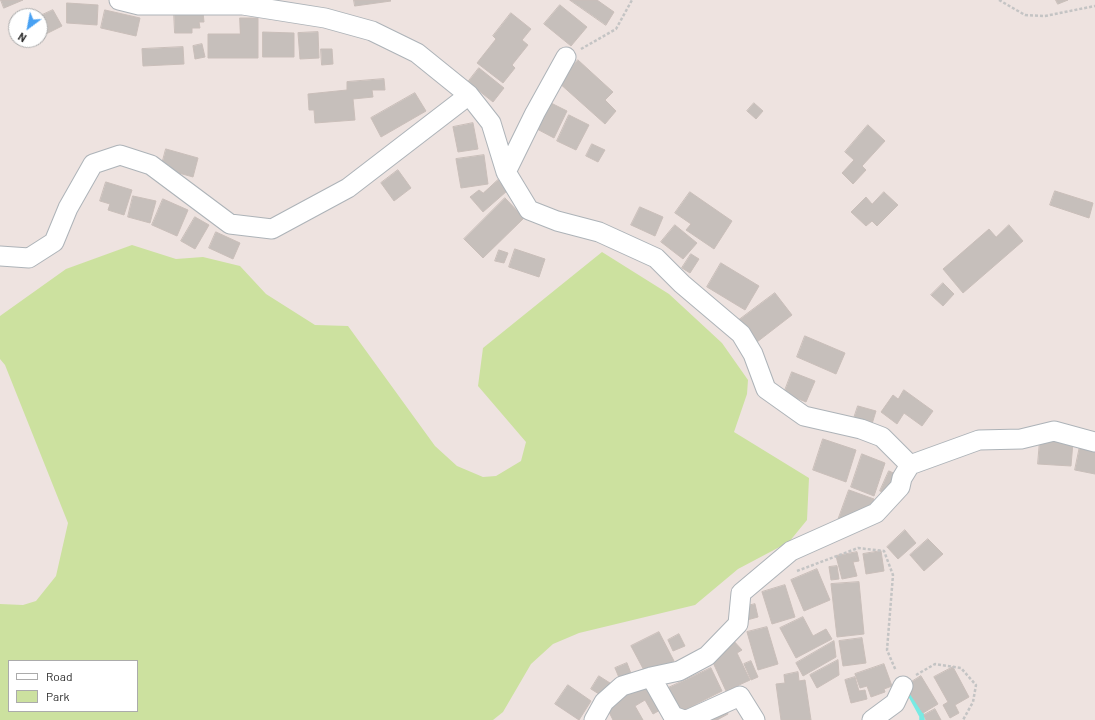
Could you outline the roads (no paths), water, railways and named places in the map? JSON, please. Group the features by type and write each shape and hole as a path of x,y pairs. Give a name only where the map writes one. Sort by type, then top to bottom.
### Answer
{"street":[{"path":"119,0 139,5 242,5 339,22 372,31 417,52 469,95 491,123 506,172 529,210 557,221 599,232 656,258 682,284 741,334 753,354 766,389 804,416 862,429 882,436 910,466"},
{"path":"506,172 535,113 566,57"},
{"path":"0,256 29,258 54,242 68,208 93,164 120,155 151,165 230,224 272,229 348,188 469,95"},
{"path":"594,720 604,702 622,686 651,677 679,671 707,656 738,624 741,593 791,551 876,513 900,487 902,478 910,466 979,440 1021,439 1054,431 1095,442"},
{"path":"651,677 673,716 686,720 740,696 755,720"},
{"path":"872,720 895,703 903,686"}],"waterway":[{"path":"909,692 922,716 922,720"}]}
